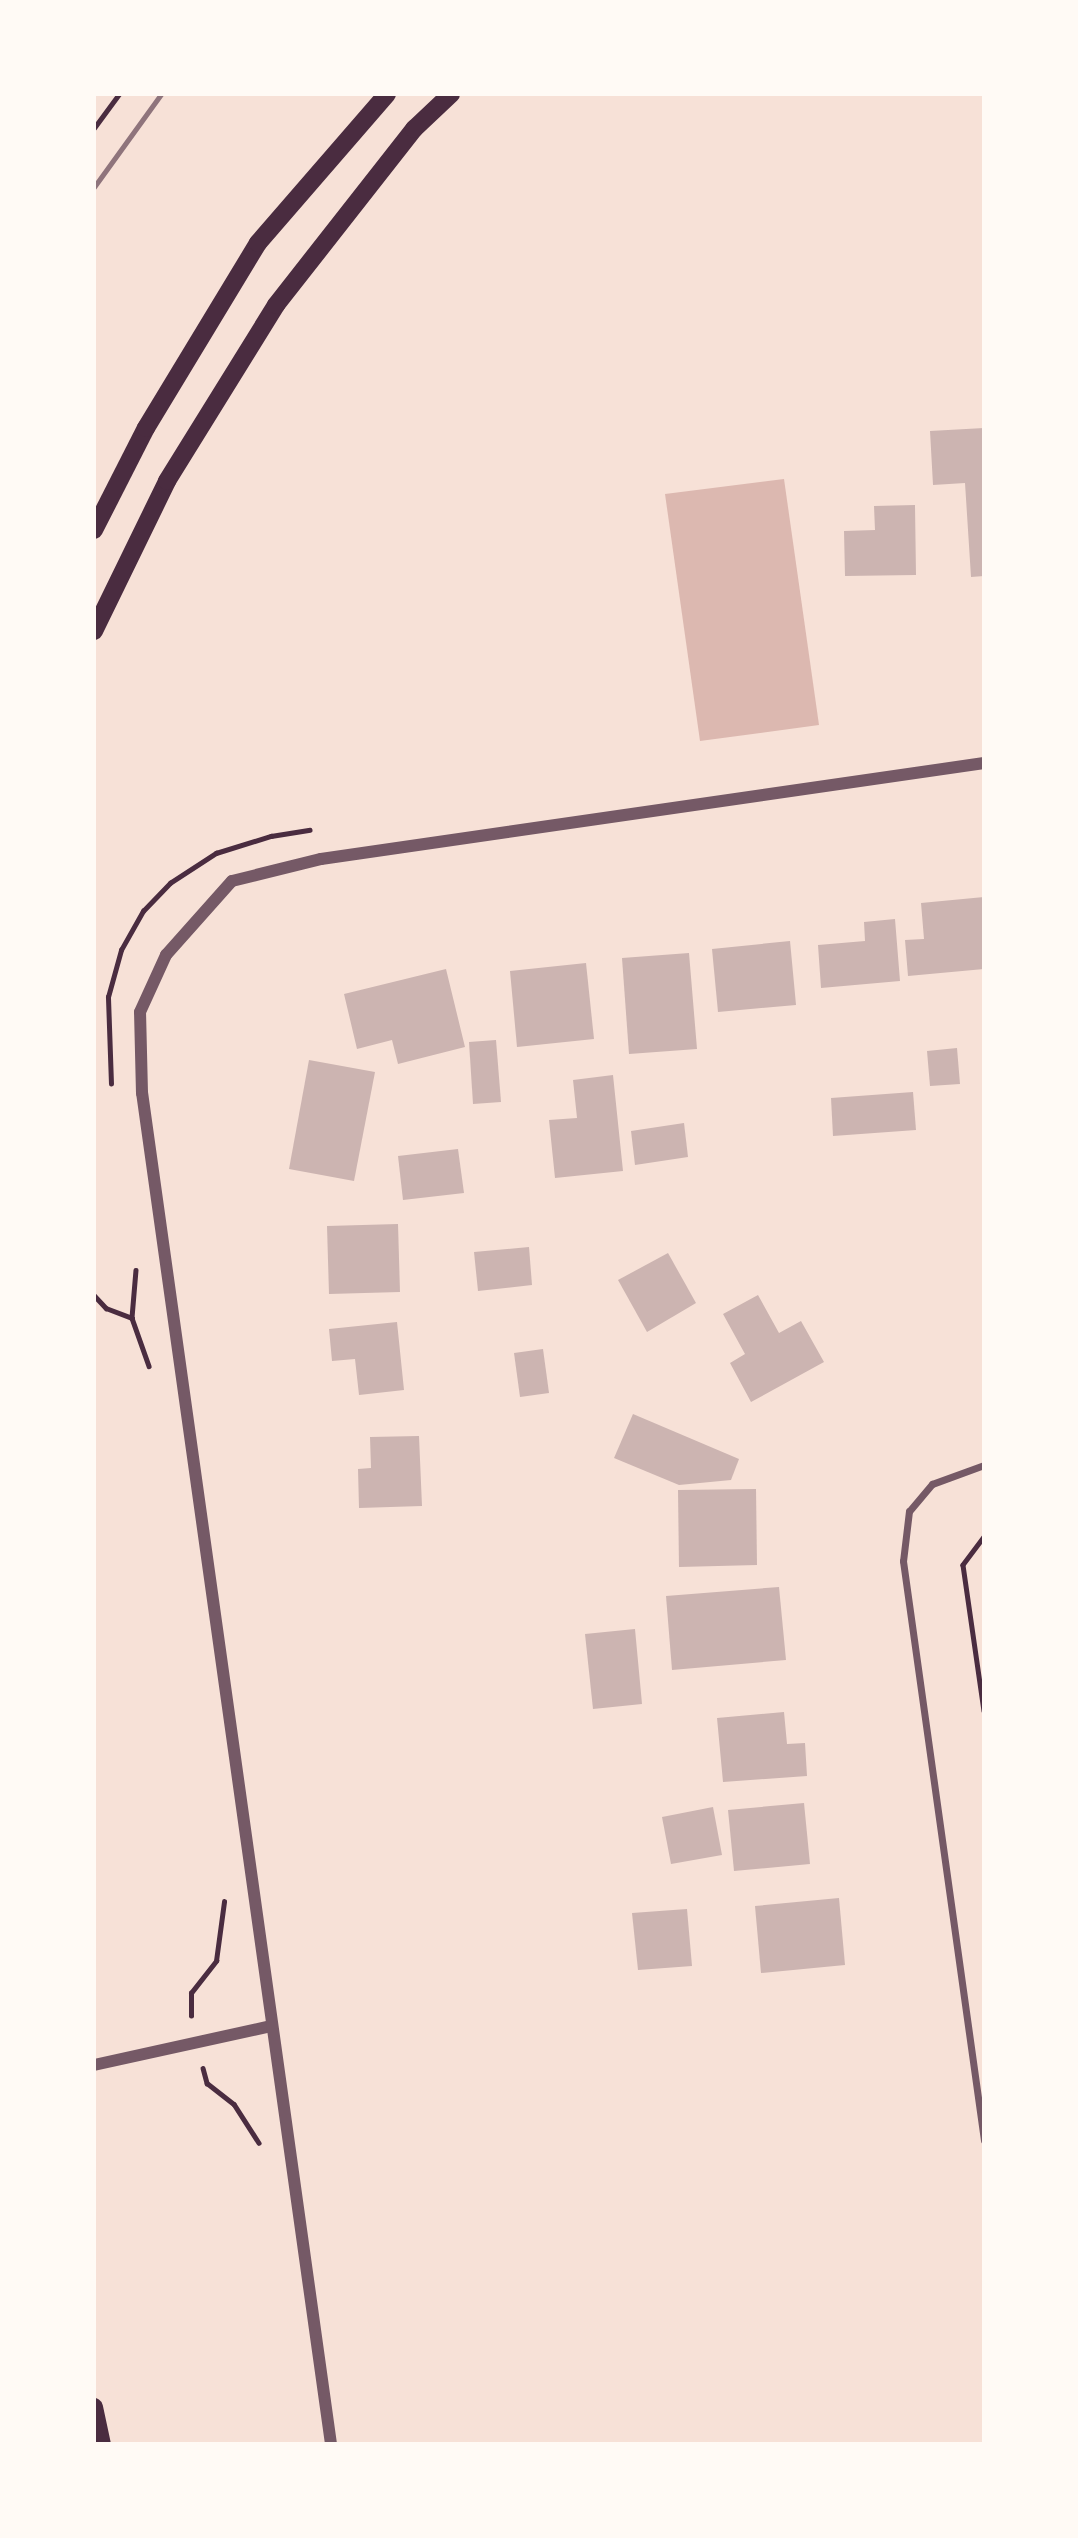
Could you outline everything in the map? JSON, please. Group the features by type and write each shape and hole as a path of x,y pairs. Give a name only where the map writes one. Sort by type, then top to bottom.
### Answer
{"main road":[{"path":"94,530 146,428 258,243 387,94"},
{"path":"94,631 167,481 276,305 414,129 451,94"},
{"path":"94,2407 102,2444"}],"street":[{"path":"331,2444 142,1093 140,1012 166,955 232,881 321,859 984,763"},
{"path":"984,1465 932,1484 909,1511 903,1561 984,2140"},
{"path":"94,2065 272,2025"}],"path":[{"path":"94,128 119,94"},
{"path":"112,1088 106,1049 108,997 121,950 143,911 170,883 216,853 271,836 324,828"},
{"path":"135,1258 132,1318 152,1377"},
{"path":"94,1295 106,1308 132,1318"},
{"path":"984,1537 963,1565 984,1710"},
{"path":"189,2006 191,1993 216,1961 223,1937 224,1896"},
{"path":"207,2083 248,2121 260,2156"}],"shaded area":[{"path":"784,479 819,725 700,741 665,494"}],"building":[{"path":"984,428 984,576 971,577 965,483 933,485 930,431"},
{"path":"915,505 916,575 845,576 844,531 875,530 874,506"},
{"path":"984,897 984,969 908,976 905,940 924,939 921,903"},
{"path":"895,919 900,981 821,988 818,945 865,941 864,922"},
{"path":"790,941 796,1005 718,1012 712,949"},
{"path":"689,953 697,1049 629,1054 622,958"},
{"path":"586,963 594,1039 517,1047 510,971"},
{"path":"446,969 465,1047 398,1064 392,1040 357,1049 344,994"},
{"path":"496,1040 501,1102 473,1104 469,1042"},
{"path":"957,1048 960,1084 930,1086 927,1051"},
{"path":"309,1060 375,1072 354,1181 289,1169"},
{"path":"613,1075 623,1171 555,1178 549,1120 577,1118 573,1080"},
{"path":"913,1092 916,1130 833,1136 831,1098"},
{"path":"684,1123 688,1157 635,1165 631,1131"},
{"path":"458,1149 464,1193 403,1200 398,1156"},
{"path":"398,1224 400,1292 329,1294 327,1226"},
{"path":"529,1247 532,1285 478,1291 474,1252"},
{"path":"668,1253 696,1303 647,1332 618,1280"},
{"path":"758,1295 779,1333 801,1321 824,1362 751,1402 730,1363 745,1354 723,1314"},
{"path":"397,1322 404,1390 359,1395 355,1359 332,1361 329,1329"},
{"path":"543,1349 549,1393 520,1397 514,1353"},
{"path":"633,1414 739,1459 731,1480 679,1485 614,1458"},
{"path":"419,1436 422,1506 359,1508 358,1469 371,1468 370,1437"},
{"path":"756,1489 757,1565 679,1567 678,1490"},
{"path":"779,1587 786,1660 672,1670 666,1596"},
{"path":"635,1629 642,1704 593,1709 585,1634"},
{"path":"784,1712 787,1744 805,1743 807,1776 723,1782 717,1718"},
{"path":"804,1803 810,1864 734,1871 728,1810"},
{"path":"713,1807 722,1855 671,1864 662,1817"},
{"path":"839,1898 845,1965 761,1973 755,1906"},
{"path":"687,1909 692,1966 638,1970 632,1913"}],"railway":[{"path":"94,187 161,94"}]}
